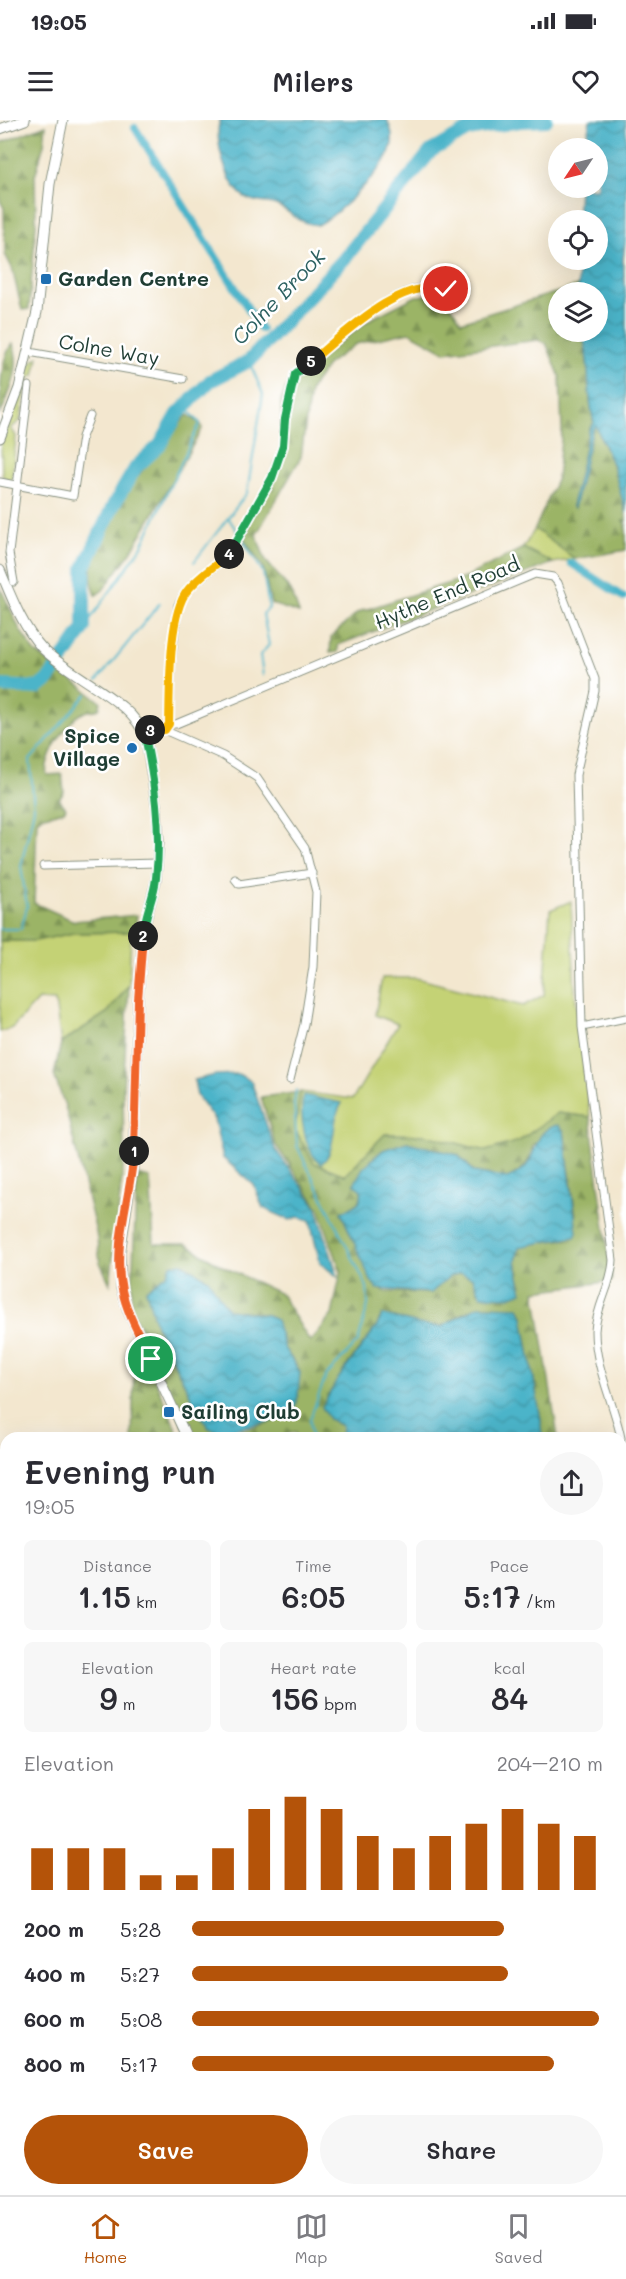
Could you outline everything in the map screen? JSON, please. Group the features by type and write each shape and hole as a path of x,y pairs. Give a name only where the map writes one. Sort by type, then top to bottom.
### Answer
{"main road":[{"path":"0,129 25,120"},
{"path":"0,438 19,388 37,312 50,184 63,120"},
{"path":"0,570 26,626 52,658 129,713 144,731 157,810 157,863 143,932 138,1000 133,1168 120,1253 121,1288 128,1311 184,1432"}],"street":[{"path":"167,727 178,605 187,590 233,550 272,478 283,446 285,419 295,374 386,302 403,293 416,287 434,286 446,289 450,299"},
{"name":"Colne Way","path":"29,352 183,380"},
{"path":"14,582 9,553 29,386"},
{"path":"0,482 73,496 82,437 90,416"},
{"name":"Hythe End Road","path":"167,727 535,574 553,577 565,596 595,679 595,691 576,775 582,1027 613,1260 612,1276 598,1311 595,1331 602,1372 619,1432"},
{"path":"144,731 167,727 223,756 257,778 304,848 316,895 311,991 290,1080"},
{"path":"43,866 157,863"},
{"path":"235,879 239,884 270,880 280,875 312,873"},
{"path":"582,1027 626,1018"}],"green space":[{"path":"46,125 44,144 35,176 36,224 29,309 22,310 12,268 5,254 4,208 0,201 0,143"},
{"path":"444,294 461,322 548,295 548,342 585,342 594,423 589,430 572,506 574,508 592,431 596,426 623,496 626,550 575,559 535,529 557,478 562,430 560,377 546,343 538,340 445,352 409,332 356,344 328,364 310,390 301,457 256,535 266,561 291,591 299,613 271,604 263,567 241,535 268,484 282,445 281,401 288,383 367,321 416,296"},
{"path":"13,344 15,371 11,389 0,415 3,366 5,357"},
{"path":"38,357 34,376 30,376 26,385 20,421 11,428 16,436 12,478 8,481 2,475 1,441 31,362"},
{"path":"188,415 201,424 202,429 131,552 103,590 96,595 91,575 93,554 100,533 140,473"},
{"path":"535,529 575,559 553,563 523,548"},
{"path":"523,548 553,563 338,645 338,652 330,653 331,637 358,612 462,579"},
{"path":"0,587 20,630 35,652 101,702 99,709 85,712 72,722 58,739 49,759 47,775 62,774 64,792 59,799 66,808 64,811 40,817 37,821 34,903 74,921 137,915 135,930 131,932 73,933 35,941 0,941"},
{"path":"571,901 575,993 590,1117 558,1113 519,1141 486,1151 426,1135 385,1134 345,1175 314,1163 295,1129 301,1092 353,1099 398,1024 375,1015 382,978 416,978 523,1006 544,995 550,910","holes":["341,1103 314,1157 302,1118"]},
{"path":"131,932 129,985 108,1012 61,1043 55,1001 38,1000 12,1028 0,1032 0,941 35,941 73,933"},
{"path":"129,985 123,1090 124,1160 110,1284 100,1262 96,1232 65,1106 54,1075 61,1043 108,1012"},
{"path":"301,1092 295,1129 314,1163 345,1175 385,1134 426,1135 486,1151 519,1141 558,1113 590,1117 612,1281 535,1291 557,1432 541,1432 540,1429 541,1420 523,1318 507,1309 484,1306 467,1311 442,1326 424,1325 395,1318 380,1318 377,1326 348,1364 327,1397 329,1419 342,1426 342,1432 233,1432 292,1415 298,1395 299,1369 284,1348 282,1337 268,1315 228,1310 208,1279 184,1263 169,1268 168,1274 146,1290 155,1323 184,1383 210,1426 216,1431 223,1432 186,1432 131,1309 137,1175 150,1178 154,1244 186,1244 222,1266 281,1294 310,1342 332,1315 341,1272 319,1208 275,1144 261,1097","holes":["564,1131 576,1216 567,1239 523,1244 519,1247 516,1261 520,1273 478,1292 473,1278 461,1273 450,1276 431,1293 386,1292 374,1286 341,1213 359,1202 361,1190 354,1184 371,1160 383,1150 407,1142 458,1155 475,1172 507,1178 525,1166 533,1145"]},
{"path":"135,1334 177,1432 132,1432"}],"water":[{"path":"220,120 387,120 392,143 389,152 373,176 349,201 318,225 300,220 276,205 249,199 238,191 223,162 218,138"},
{"path":"590,120 626,120 626,235 623,260 626,301 626,513 613,466 596,426 592,431 574,508 572,506 589,430 594,423 585,342 608,342 608,282 578,282 578,270 608,270 608,210 578,210 578,198 608,198 608,138 587,138"},
{"path":"238,1074 251,1081 275,1149 316,1206 338,1277 320,1263 310,1220 298,1217 290,1220 263,1208 254,1185 223,1158 214,1119 197,1096 194,1080 216,1075"},
{"path":"304,1095 342,1103 336,1118 330,1152 321,1164 311,1151 304,1132 302,1103"},
{"path":"558,1125 564,1131 577,1232 575,1236 519,1247 516,1261 522,1292 510,1297 481,1296 473,1278 461,1273 450,1276 431,1293 377,1289 371,1281 341,1212 361,1199 361,1190 354,1184 363,1168 383,1150 407,1142 458,1155 474,1172 507,1178 525,1167 541,1136 550,1127"},
{"path":"181,1263 208,1279 228,1310 268,1315 276,1320 284,1348 300,1372 294,1411 288,1417 221,1432 209,1428 201,1417 156,1325 146,1290 167,1274 171,1265"},
{"path":"478,1306 519,1307 523,1317 542,1432 342,1432 342,1426 329,1419 322,1407 338,1379 377,1326 382,1315 441,1327"}],"waterway":[{"name":"Colne Brook","path":"0,686 38,688 49,679 84,628 84,568 114,504 136,467 160,445 178,414 210,381 249,361 344,259 431,151 468,130 520,121 546,120"},
{"path":"135,128 261,329"},
{"path":"194,562 247,493 263,394 249,361"},
{"path":"84,628 141,548 200,423 185,407"},
{"path":"229,519 239,534"},
{"path":"242,539 263,572 269,608 263,614 269,645 260,655 263,676"},
{"path":"571,563 623,597"},
{"path":"97,681 160,603"},
{"path":"0,929 21,929 27,907 21,866 34,808 30,760 87,694"},
{"path":"296,1090 294,1103 297,1146 367,1287 368,1305 358,1342 326,1376 310,1419 311,1432"}],"place":[{"name":"Garden Centre","path":"46,279"},
{"name":"Spice Village","path":"132,748"},
{"name":"Sailing Club","path":"169,1412"}],"route":[{"path":"151,1359 128,1311 121,1288 120,1253 133,1168 138,1000 143,932 156,881 159,841 157,810 144,731 158,728 165,730 169,724 171,664 178,605 187,590 233,550 272,478 283,446 285,419 295,374 386,302 416,287 434,286 446,289"}]}
